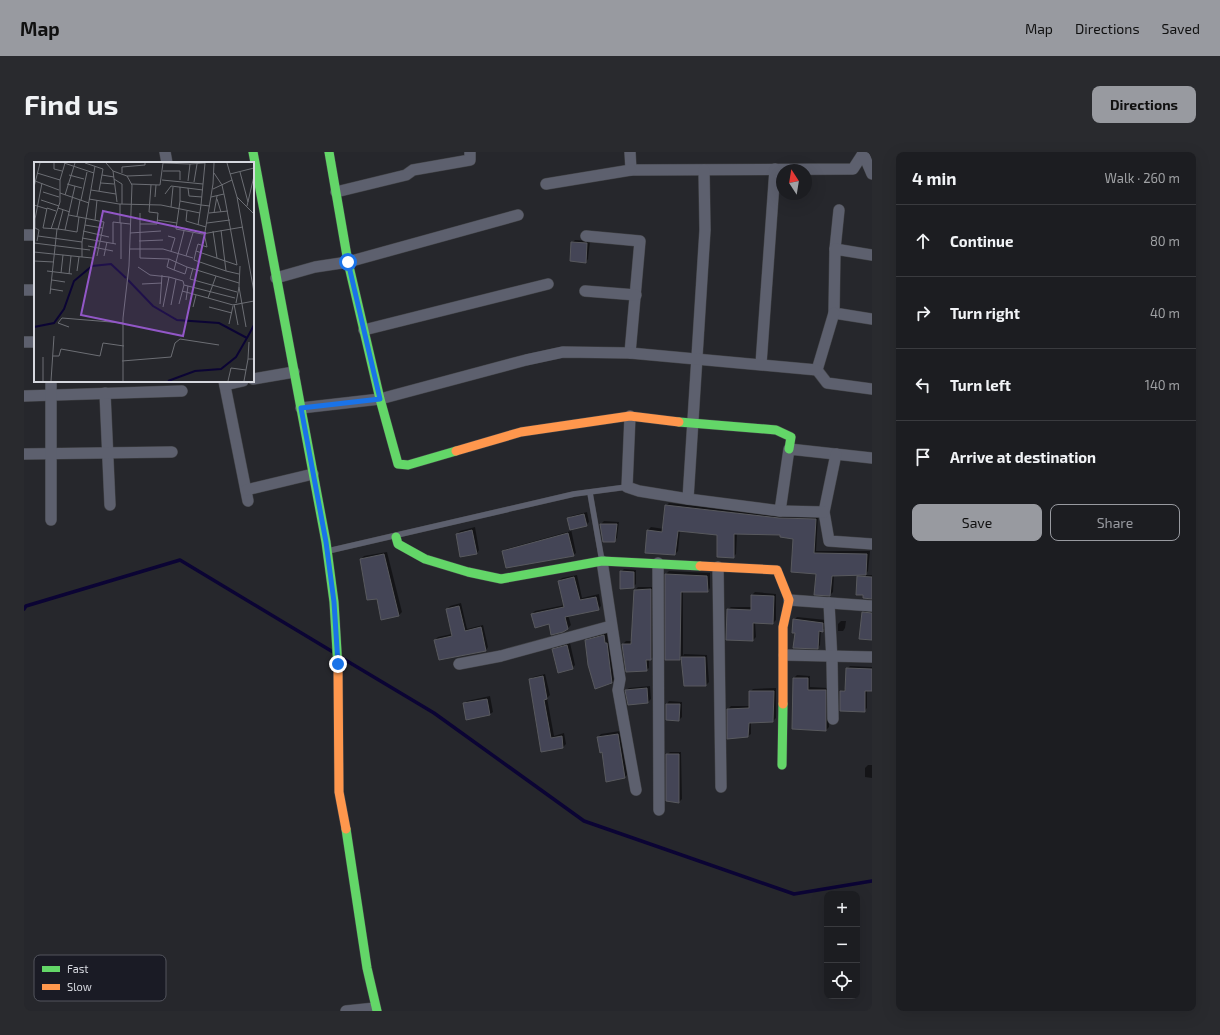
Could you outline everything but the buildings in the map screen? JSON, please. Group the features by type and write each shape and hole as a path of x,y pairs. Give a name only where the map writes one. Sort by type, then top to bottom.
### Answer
{"street":[{"path":"165,152 167,162"},
{"path":"253,152 254,162"},
{"path":"329,152 348,262 380,399 398,464 408,464 521,432 630,416 693,424 776,430 791,437 780,511"},
{"path":"336,192 406,175 413,170 470,160 470,152"},
{"path":"630,152 631,170"},
{"path":"546,184 631,170 853,169 864,152"},
{"path":"864,152 872,174"},
{"path":"254,164 258,211 276,278 327,551 338,664 339,792 354,875 367,968 376,1009 346,1011"},
{"path":"761,364 775,169"},
{"path":"688,499 705,230 704,170"},
{"path":"817,370 834,313 835,249 839,210"},
{"path":"276,278 315,267 348,262 518,215"},
{"path":"586,236 640,241 630,353"},
{"path":"835,249 872,255"},
{"path":"364,330 548,284"},
{"path":"585,291 636,295"},
{"path":"834,313 872,319"},
{"path":"301,408 380,399 526,360 563,352 630,353 817,370 827,383 872,389"},
{"path":"254,379 294,372"},
{"path":"51,382 51,520"},
{"path":"234,382 224,383 247,495 313,474"},
{"path":"24,396 105,393 155,386 182,391"},
{"path":"105,393 110,506"},
{"path":"630,416 627,487 638,491 688,499 780,511 824,512"},
{"path":"789,449 872,458"},
{"path":"24,454 172,452"},
{"path":"836,454 824,512 829,541 872,544"},
{"path":"396,537 398,544 419,556 468,572 501,579 602,561 776,570 789,600 786,608 782,644 784,655 782,765"},
{"path":"602,561 620,680 618,690 636,790"},
{"path":"658,563 659,810"},
{"path":"718,567 721,787"},
{"path":"789,600 872,606"},
{"path":"829,603 832,719"},
{"path":"459,664 501,656 611,626"},
{"path":"784,655 872,657"}],"lane":[{"path":"327,551 396,537 574,494 627,487"},
{"path":"590,493 602,561"}],"waterway":[{"path":"24,609 26,606 180,560 333,652"},
{"path":"342,658 434,713 584,821 794,894 872,881"}],"traffic: fast":[{"path":"253,152 326,542 334,602 338,668"},
{"path":"329,152 348,262 380,399 398,464 408,465 456,451"},
{"path":"679,422 776,430 791,437 789,449"},
{"path":"396,537 398,544 425,559 468,572 501,579 602,561 700,566"},
{"path":"782,765 783,704"},
{"path":"346,829 367,968 377,1011"}],"traffic: slow":[{"path":"456,451 521,432 630,416 679,422"},
{"path":"700,566 777,570 789,600 783,627 783,704"},
{"path":"338,668 339,792 346,829"}],"route":[{"path":"338,664 334,602 326,542 301,408 380,399 348,262"}]}
